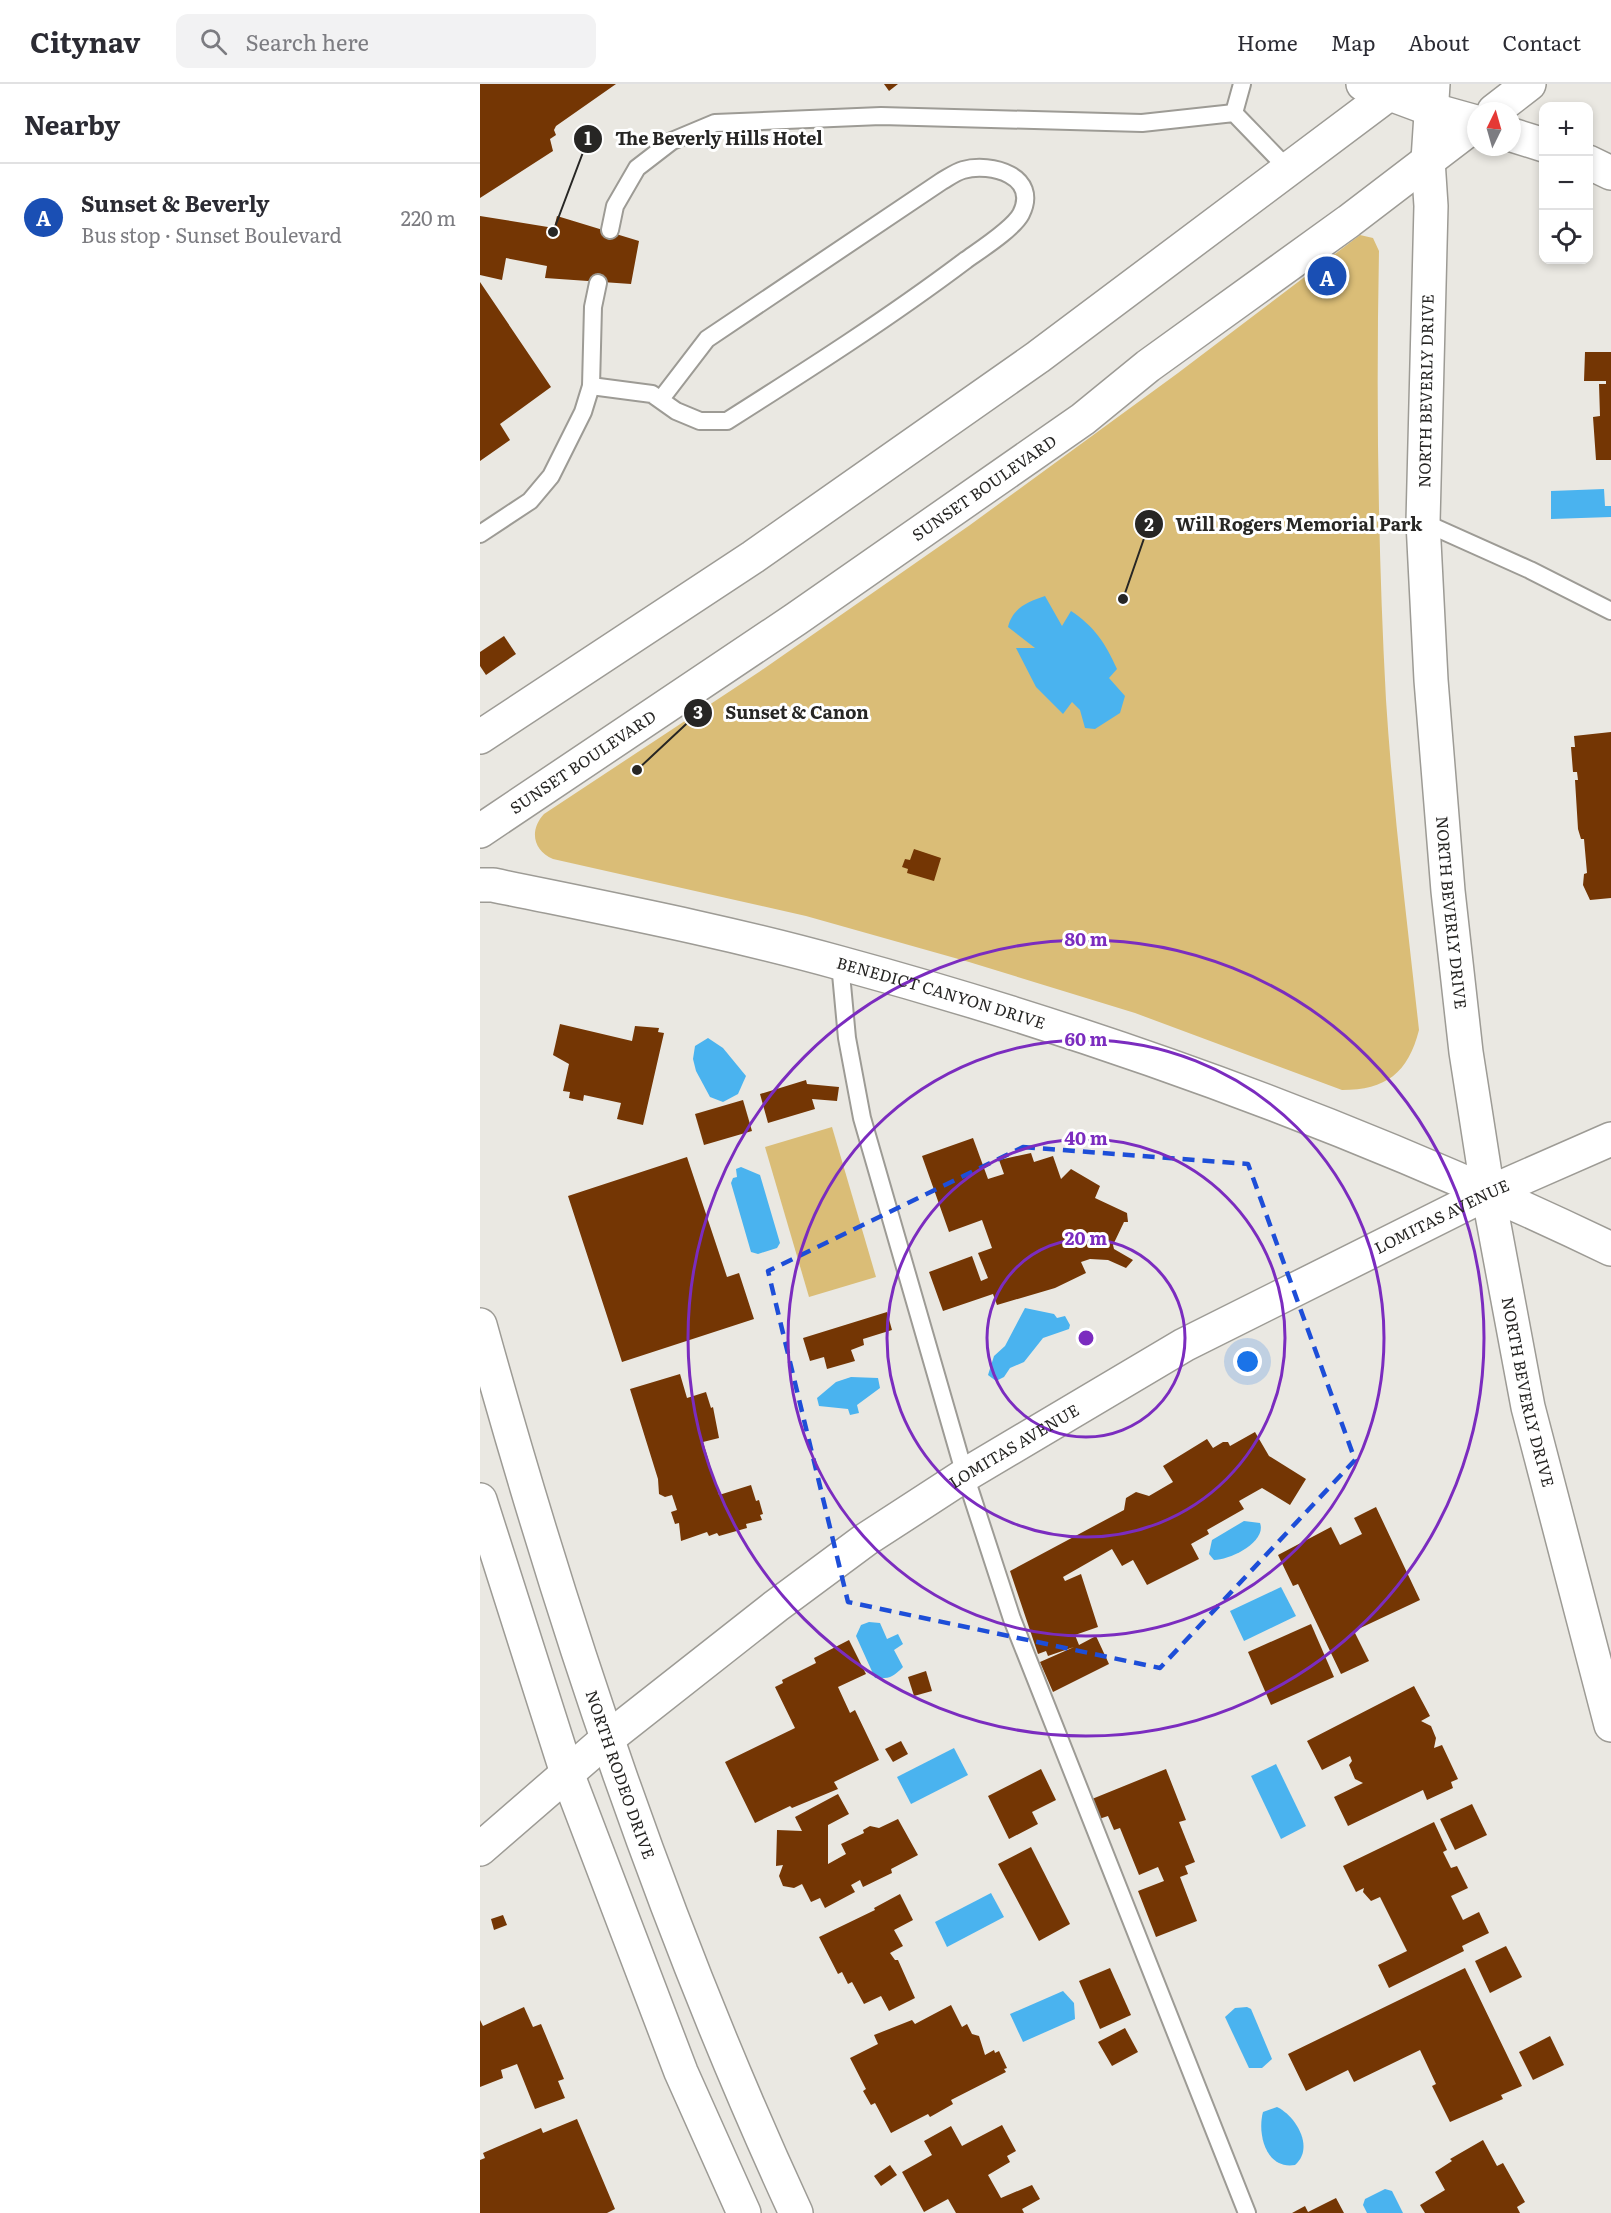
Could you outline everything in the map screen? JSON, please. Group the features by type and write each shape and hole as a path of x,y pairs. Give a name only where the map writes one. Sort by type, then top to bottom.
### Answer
{"street":[{"path":"1506,102 1529,84"},
{"path":"480,737 704,590 1038,357 1290,171 1384,87 1433,97 1467,118"},
{"name":"NORTH BEVERLY DRIVE","path":"1433,97 1428,160 1431,206 1423,522 1431,680 1448,891 1466,1052 1488,1193 1528,1407 1611,1725"},
{"name":"SUNSET BOULEVARD","path":"480,831 796,619 1073,426 1148,366 1467,130"},
{"path":"1521,138 1539,143"},
{"path":"1593,164 1611,173"},
{"name":"BENEDICT CANYON DRIVE","path":"480,885 678,923 840,963 1140,1054 1272,1102 1488,1193 1611,1249"},
{"name":"LOMITAS AVENUE","path":"480,1849 607,1739 776,1605 865,1540 965,1475 1184,1345 1488,1193 1611,1139"},
{"name":"NORTH RODEO DRIVE","path":"480,1325 546,1553 607,1739 666,1903 725,2054 796,2213"},
{"path":"480,1500 567,1773 677,2061 744,2213"}],"lane":[{"path":"1234,113 1242,84"},
{"path":"1234,113 1290,171"},
{"path":"610,230 615,206 637,168 672,141 715,123 881,116 1142,123 1234,113"},
{"path":"591,386 652,394 676,411 700,422 727,420 891,316 996,237 1021,215 1026,194 1025,187 1009,174 984,168 963,170 942,181 707,339 660,399"},
{"path":"480,534 530,501 552,476 583,412 591,386 592,307 598,283"},
{"path":"1423,522 1530,570 1611,611"},
{"path":"840,963 847,1038 862,1119 965,1475 1012,1620 1247,2213"}],"highlighted area":[{"path":"1023,1147 1248,1164 1355,1460 1160,1668 848,1602 768,1271"}],"shaded area":[{"path":"1360,235 1373,238 1379,251 1378,476 1386,700 1396,824 1419,1030 1409,1058 1393,1076 1371,1087 1342,1090 1135,1013 969,962 806,916 553,859 541,851 535,840 535,833 539,820 544,814 759,672 970,525 1178,373"},
{"path":"832,1127 876,1277 809,1297 765,1147"}],"water":[{"path":"1604,489 1605,506 1611,506 1611,517 1551,519 1551,491"},
{"path":"1045,596 1062,626 1071,611 1093,629 1117,669 1109,678 1125,696 1120,713 1095,729 1085,728 1080,710 1072,702 1063,714 1036,687 1016,648 1035,648 1008,627 1017,610"},
{"path":"708,1038 723,1048 746,1076 738,1094 723,1102 710,1097 696,1071 693,1059 695,1046"},
{"path":"741,1167 760,1175 780,1243 777,1248 758,1254 751,1252 731,1183 733,1178 737,1177 736,1169"},
{"path":"1025,1308 1054,1314 1057,1318 1065,1316 1070,1325 1069,1329 1043,1338 1024,1362 1010,1368 1004,1377 996,1381 988,1375 994,1356 1005,1346"},
{"path":"851,1377 878,1378 880,1388 857,1405 859,1413 850,1415 848,1409 819,1406 817,1398 836,1382"},
{"path":"1244,1521 1260,1523 1261,1530 1258,1537 1246,1549 1229,1557 1214,1560 1209,1554 1212,1540"},
{"path":"1281,1587 1296,1616 1244,1641 1230,1611"},
{"path":"869,1622 880,1623 887,1639 898,1634 903,1644 894,1650 903,1667 891,1677 875,1678 856,1636 861,1625"},
{"path":"954,1748 968,1775 911,1804 897,1777"},
{"path":"1276,1764 1306,1826 1281,1839 1251,1776"},
{"path":"991,1893 1004,1917 947,1947 935,1922"},
{"path":"1063,1991 1074,2003 1075,2019 1023,2042 1010,2014"},
{"path":"1235,2008 1251,2009 1272,2059 1262,2068 1249,2068 1225,2017"},
{"path":"1277,2107 1291,2117 1301,2133 1303,2150 1301,2158 1295,2165 1277,2162 1266,2149 1263,2140 1261,2121 1263,2112"},
{"path":"1385,2189 1392,2191 1403,2213 1367,2213 1363,2205 1365,2199"}],"building":[{"path":"480,84 616,84 556,126 554,130 556,135 550,139 553,151 480,198"},
{"path":"884,84 898,84 889,91"},
{"path":"480,216 554,228 557,216 639,241 631,284 545,278 547,266 506,258 502,280 480,275"},
{"path":"480,282 551,387 500,424 510,440 480,461"},
{"path":"1585,352 1611,352 1611,460 1596,460 1593,417 1600,416 1599,384 1606,384 1606,381 1584,381"},
{"path":"504,636 516,654 486,675 480,666 480,652"},
{"path":"1611,732 1611,898 1590,900 1583,885 1584,874 1587,873 1584,839 1581,839 1578,829 1575,780 1578,780 1577,772 1573,772 1571,747 1575,747 1574,736"},
{"path":"914,849 941,858 934,881 907,873 908,869 902,867 905,859 910,860"},
{"path":"560,1024 632,1041 635,1026 659,1028 658,1032 664,1033 643,1125 617,1119 621,1103 584,1095 583,1101 569,1098 570,1092 563,1091 569,1064 553,1055"},
{"path":"806,1080 807,1084 839,1087 837,1101 812,1099 815,1109 768,1123 760,1094"},
{"path":"743,1100 752,1131 704,1145 695,1114"},
{"path":"973,1138 988,1179 1004,1174 999,1160 1031,1153 1034,1162 1053,1156 1061,1179 1071,1169 1100,1186 1095,1198 1127,1213 1128,1222 1124,1222 1113,1245 1114,1249 1133,1260 1126,1268 1108,1260 1090,1259 1081,1262 1086,1273 1055,1288 997,1305 993,1294 943,1311 929,1272 972,1256 981,1281 988,1278 978,1253 992,1248 982,1220 949,1232 922,1156"},
{"path":"687,1157 727,1277 739,1273 754,1319 622,1362 568,1196"},
{"path":"887,1312 892,1330 863,1339 864,1345 851,1350 855,1361 827,1369 824,1357 810,1361 803,1338"},
{"path":"680,1374 687,1398 706,1392 711,1408 713,1407 719,1438 703,1442 719,1495 751,1485 756,1501 759,1500 763,1514 760,1515 762,1520 746,1524 747,1528 719,1536 717,1533 709,1536 707,1532 681,1541 679,1523 675,1524 671,1512 677,1510 672,1495 665,1497 659,1494 658,1479 630,1389"},
{"path":"1255,1432 1269,1456 1306,1479 1290,1505 1262,1488 1239,1501 1244,1509 1207,1530 1209,1534 1191,1544 1199,1559 1147,1585 1133,1560 1122,1566 1112,1549 1063,1577 1065,1581 1081,1574 1098,1627 1075,1635 1079,1645 1096,1636 1109,1664 1053,1692 1040,1662 1074,1647 1048,1656 1046,1651 1038,1654 1010,1571 1124,1510 1126,1498 1136,1492 1149,1496 1173,1482 1163,1466 1207,1439 1213,1448 1223,1442 1228,1442 1230,1446"},
{"path":"1376,1507 1420,1600 1354,1631 1369,1661 1341,1674 1298,1584 1293,1586 1278,1555 1331,1527 1340,1545 1362,1534 1354,1518"},
{"path":"1311,1624 1334,1677 1271,1705 1248,1652"},
{"path":"849,1640 866,1674 838,1687 850,1713 855,1710 879,1760 834,1782 838,1789 792,1808 790,1806 755,1823 725,1762 795,1728 775,1687 783,1683 782,1680 816,1663 814,1658"},
{"path":"926,1671 932,1691 914,1696 908,1677"},
{"path":"1414,1686 1430,1716 1421,1721 1431,1726 1436,1738 1434,1748 1442,1745 1458,1779 1451,1782 1453,1788 1427,1800 1423,1790 1348,1826 1334,1797 1363,1783 1355,1779 1349,1765 1352,1761 1350,1756 1322,1770 1307,1741"},
{"path":"901,1741 908,1754 893,1762 885,1749"},
{"path":"1041,1769 1056,1800 1032,1812 1038,1824 1009,1839 988,1796"},
{"path":"1166,1769 1186,1820 1179,1822 1195,1862 1185,1866 1188,1874 1180,1877 1197,1921 1156,1937 1138,1891 1164,1881 1158,1867 1139,1875 1120,1828 1114,1830 1108,1816 1099,1819 1092,1799"},
{"path":"838,1794 849,1814 828,1825 828,1864 846,1854 841,1844 864,1833 863,1830 870,1826 879,1828 898,1819 918,1855 891,1869 892,1873 863,1887 860,1880 851,1885 855,1892 825,1908 820,1898 811,1902 802,1884 794,1888 783,1886 779,1876 783,1865 776,1866 777,1830 802,1831 795,1817"},
{"path":"1472,1804 1487,1835 1455,1850 1440,1819"},
{"path":"1434,1822 1447,1850 1443,1852 1451,1868 1457,1866 1468,1888 1451,1896 1463,1920 1479,1912 1489,1933 1462,1946 1464,1951 1389,1988 1378,1965 1407,1951 1380,1897 1371,1901 1363,1892 1364,1888 1356,1892 1343,1866"},
{"path":"1031,1847 1070,1924 1039,1941 998,1864"},
{"path":"900,1894 913,1920 894,1930 903,1946 890,1953 895,1960 898,1960 915,1998 889,2011 881,1996 864,2004 852,1982 848,1984 842,1972 838,1974 819,1937 875,1910 874,1908"},
{"path":"503,1915 507,1925 494,1930 491,1919"},
{"path":"1506,1946 1522,1977 1490,1993 1475,1961"},
{"path":"1110,1968 1131,2015 1100,2029 1079,1981"},
{"path":"1465,1968 1522,2086 1501,2095 1503,2099 1450,2122 1432,2086 1436,2084 1420,2050 1354,2082 1348,2070 1306,2091 1288,2054"},
{"path":"951,2005 962,2027 967,2024 972,2034 979,2036 985,2055 994,2050 995,2053 999,2051 1007,2068 1004,2069 1006,2072 951,2100 953,2104 930,2117 928,2114 891,2133 875,2103 871,2105 863,2091 866,2089 850,2058 878,2044 874,2035 912,2020 915,2024"},
{"path":"524,2007 533,2027 541,2024 564,2079 558,2081 565,2098 535,2109 517,2064 501,2070 503,2078 480,2087 480,2020 483,2026"},
{"path":"1125,2028 1138,2052 1112,2066 1098,2042"},
{"path":"1550,2036 1564,2065 1533,2080 1519,2052"},
{"path":"577,2119 615,2209 607,2213 480,2213 480,2160 485,2158 483,2153 541,2128 543,2133"},
{"path":"1002,2125 1016,2151 1007,2156 1010,2162 988,2175 1001,2198 1032,2185 1040,2199 1022,2209 1024,2213 956,2213 948,2199 924,2212 902,2172 932,2155 924,2141 951,2126 962,2146"},
{"path":"1483,2140 1497,2166 1503,2163 1525,2202 1517,2207 1520,2213 1425,2213 1420,2205 1445,2190 1435,2172 1452,2161 1450,2159"},
{"path":"890,2165 897,2175 881,2186 874,2176"},
{"path":"1336,2198 1344,2213 1292,2213 1305,2206 1308,2212"}],"place":[{"name":"The Beverly Hills Hotel","path":"553,232"},
{"name":"Sunset & Beverly","path":"1327,276"},
{"name":"Will Rogers Memorial Park","path":"1123,599"},
{"name":"Sunset & Canon","path":"637,770"}]}
